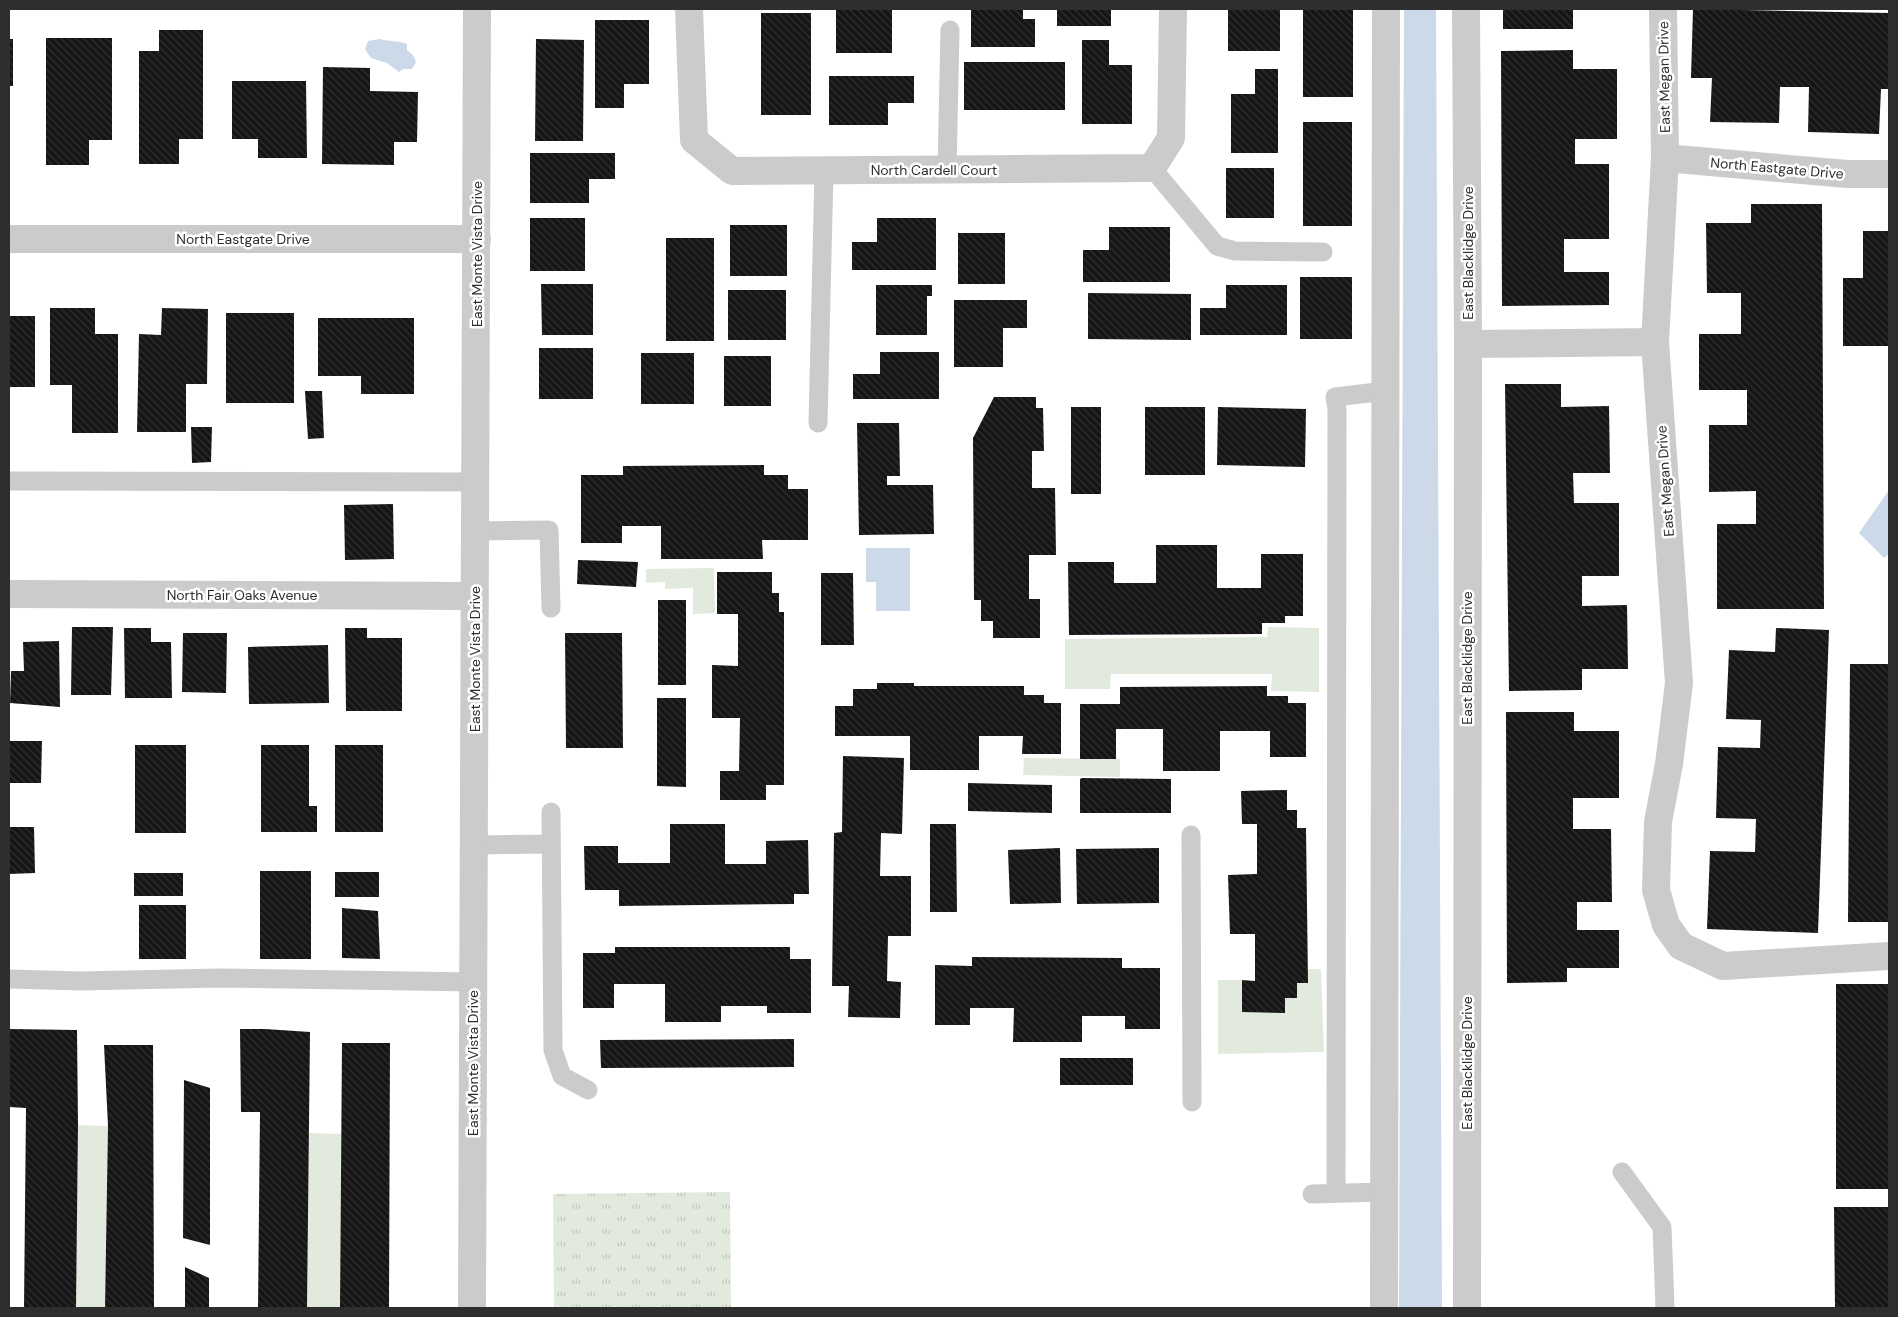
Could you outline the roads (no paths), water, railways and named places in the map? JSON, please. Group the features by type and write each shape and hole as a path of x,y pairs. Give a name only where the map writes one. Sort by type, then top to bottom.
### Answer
{"street":[{"name":"East Monte Vista Drive","path":"472,1308 477,9"},
{"name":"North Cardell Court","path":"689,9 694,140 732,171 1152,168"},
{"path":"1152,168 1171,138 1173,9"},
{"path":"1384,1308 1386,9"},
{"name":"East Blacklidge Drive","path":"1466,9 1468,344 1467,1308"},
{"name":"East Megan Drive","path":"1662,9 1665,158 1655,342 1679,683 1658,822 1656,890 1666,925 1681,946 1723,966 1889,956"},
{"name":"North Eastgate Drive","path":"1665,158 1846,174 1889,174"},
{"name":"North Eastgate Drive","path":"9,239 477,239"},
{"path":"1468,344 1655,342"},
{"name":"North Fair Oaks Avenue","path":"9,594 476,596"}],"lane":[{"path":"947,170 950,30"},
{"path":"1152,168 1217,246 1235,250 1323,252"},
{"path":"818,423 824,171"},
{"path":"1336,1193 1337,410 1335,397 1386,391"},
{"path":"9,481 476,482"},
{"path":"476,530 549,530 552,608"},
{"path":"551,812 552,1050 562,1076 588,1090"},
{"path":"1191,835 1192,1102"},
{"path":"474,845 551,844"},
{"path":"9,979 81,981 220,978 473,982"},
{"path":"1622,1172 1662,1227 1665,1308"},
{"path":"1312,1194 1384,1192"}],"water":[{"path":"1404,9 1436,9 1442,1308 1399,1308"},
{"path":"380,39 407,44 407,50 413,55 416,62 412,69 403,69 399,72 387,63 371,58 365,49 368,41"},
{"path":"1889,490 1889,554 1884,558 1859,533"},
{"path":"866,548 910,548 910,611 876,611 876,582 866,582"}]}
